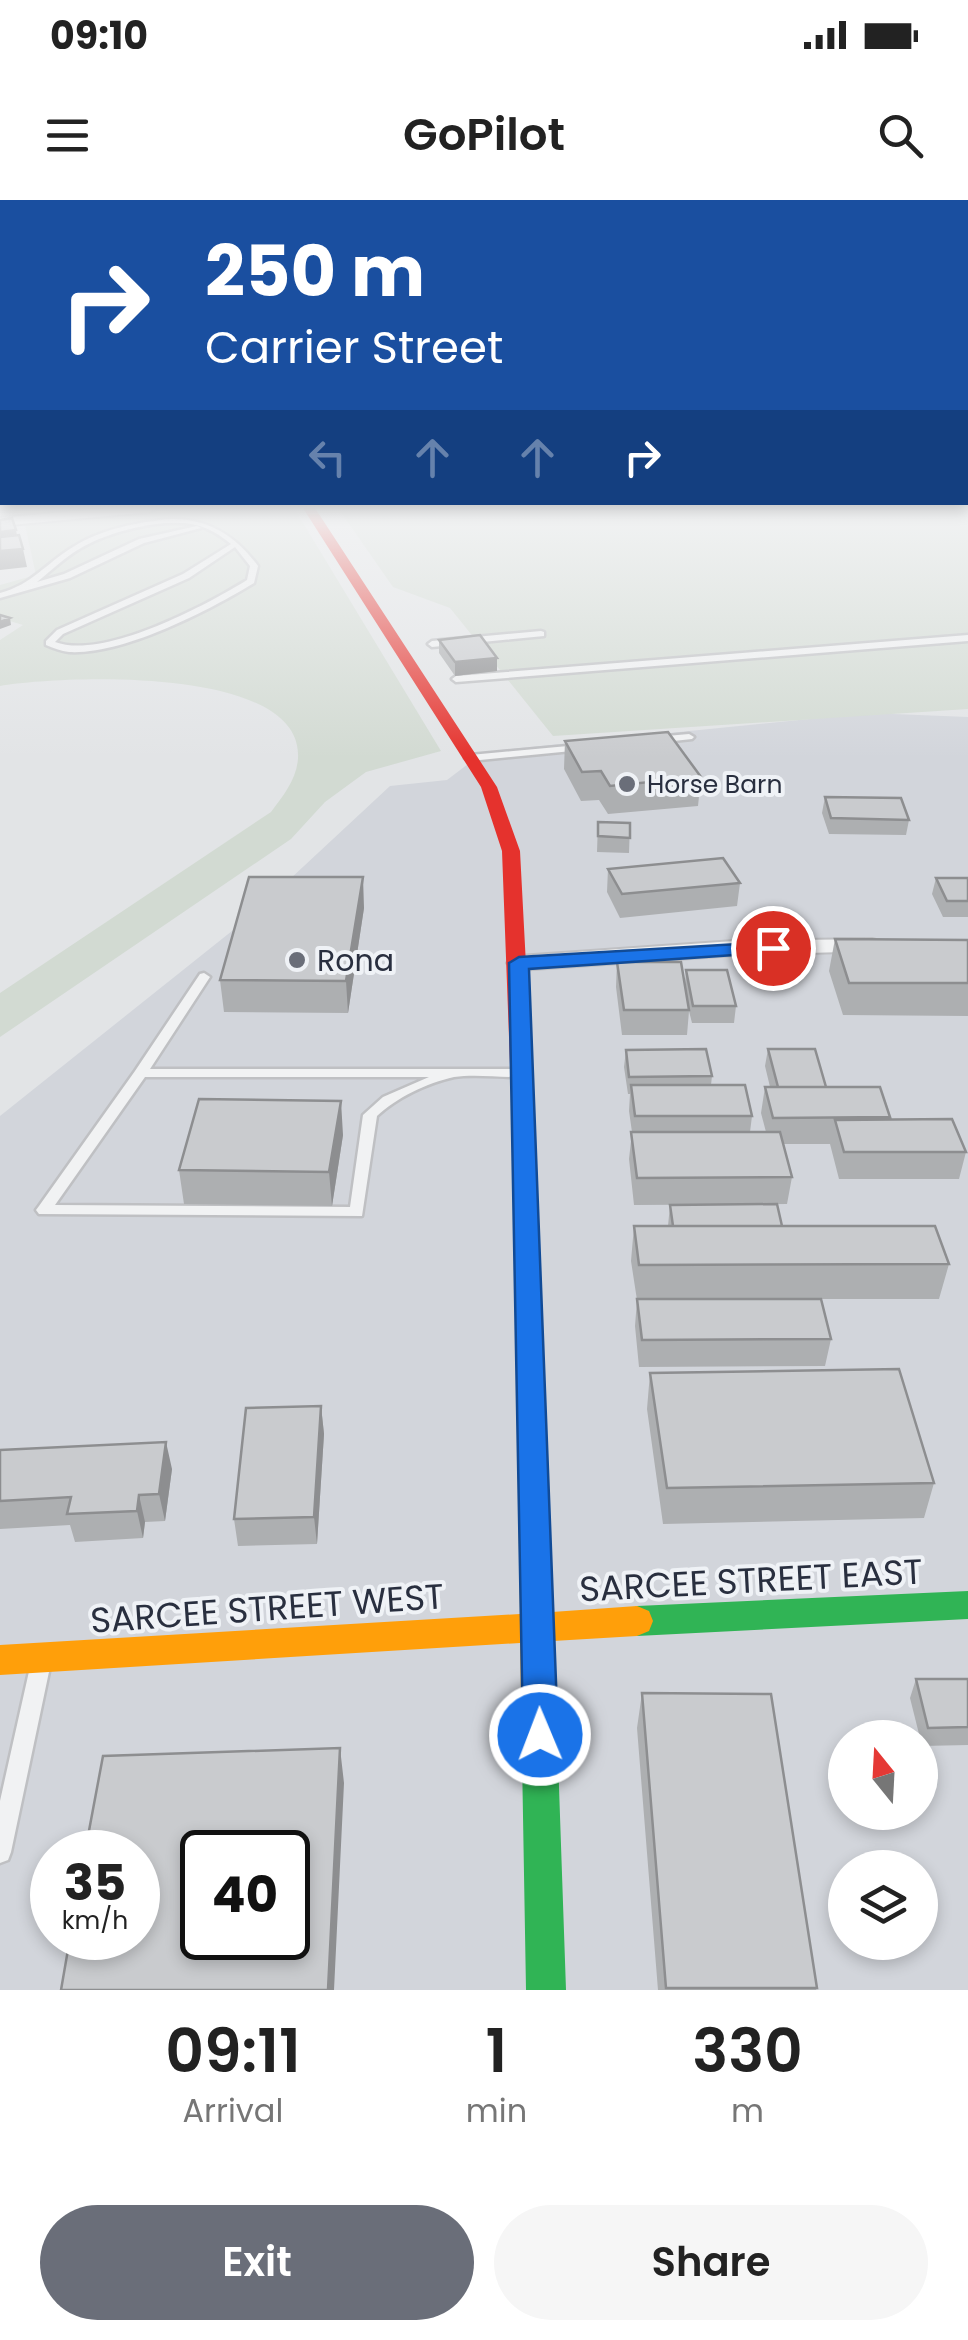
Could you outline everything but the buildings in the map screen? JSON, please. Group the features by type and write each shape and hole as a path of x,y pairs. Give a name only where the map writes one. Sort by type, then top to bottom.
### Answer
{"street":[{"path":"363,592 470,758 500,814 510,850 519,963 546,1990"},
{"path":"519,963 734,948 890,945"},
{"name":"SARCEE STREET EAST","path":"538,1626 968,1605"},
{"name":"SARCEE STREET WEST","path":"0,1660 538,1626"}],"lane":[{"path":"151,592 60,632 49,644 65,650 102,647 233,592"},
{"path":"432,644 541,634"},
{"path":"456,679 968,638"},
{"path":"633,742 689,737"},
{"path":"470,758 596,746"},
{"path":"204,977 44,1210 356,1212 370,1115 380,1104 403,1091 453,1073"},
{"path":"141,1073 522,1074"},
{"path":"0,1852 42,1657"}],"shaded area":[{"path":"0,592 345,592 441,751 366,772 325,802 291,839 0,1037 0,993 271,812 289,787 298,758 289,728 262,706 221,691 121,680 0,686 0,640 23,625 0,618"},
{"path":"405,592 968,592 968,709 553,736 450,608"},
{"path":"869,713 968,717 968,1990 0,1990 0,1116 247,919 390,786 447,780 472,761 501,750"}],"traffic: fast":[{"path":"637,1621 968,1605"},
{"path":"540,1758 546,1990"}],"traffic: slow":[{"path":"523,1117 540,1758"},
{"path":"0,1660 637,1621"}],"traffic: jam":[{"path":"363,592 489,787 511,851 523,1117"}],"place":[{"name":"Horse Barn","path":"627,784"},
{"name":"Rona","path":"297,960"}],"route":[{"path":"540,1735 519,963 773,948"}]}
